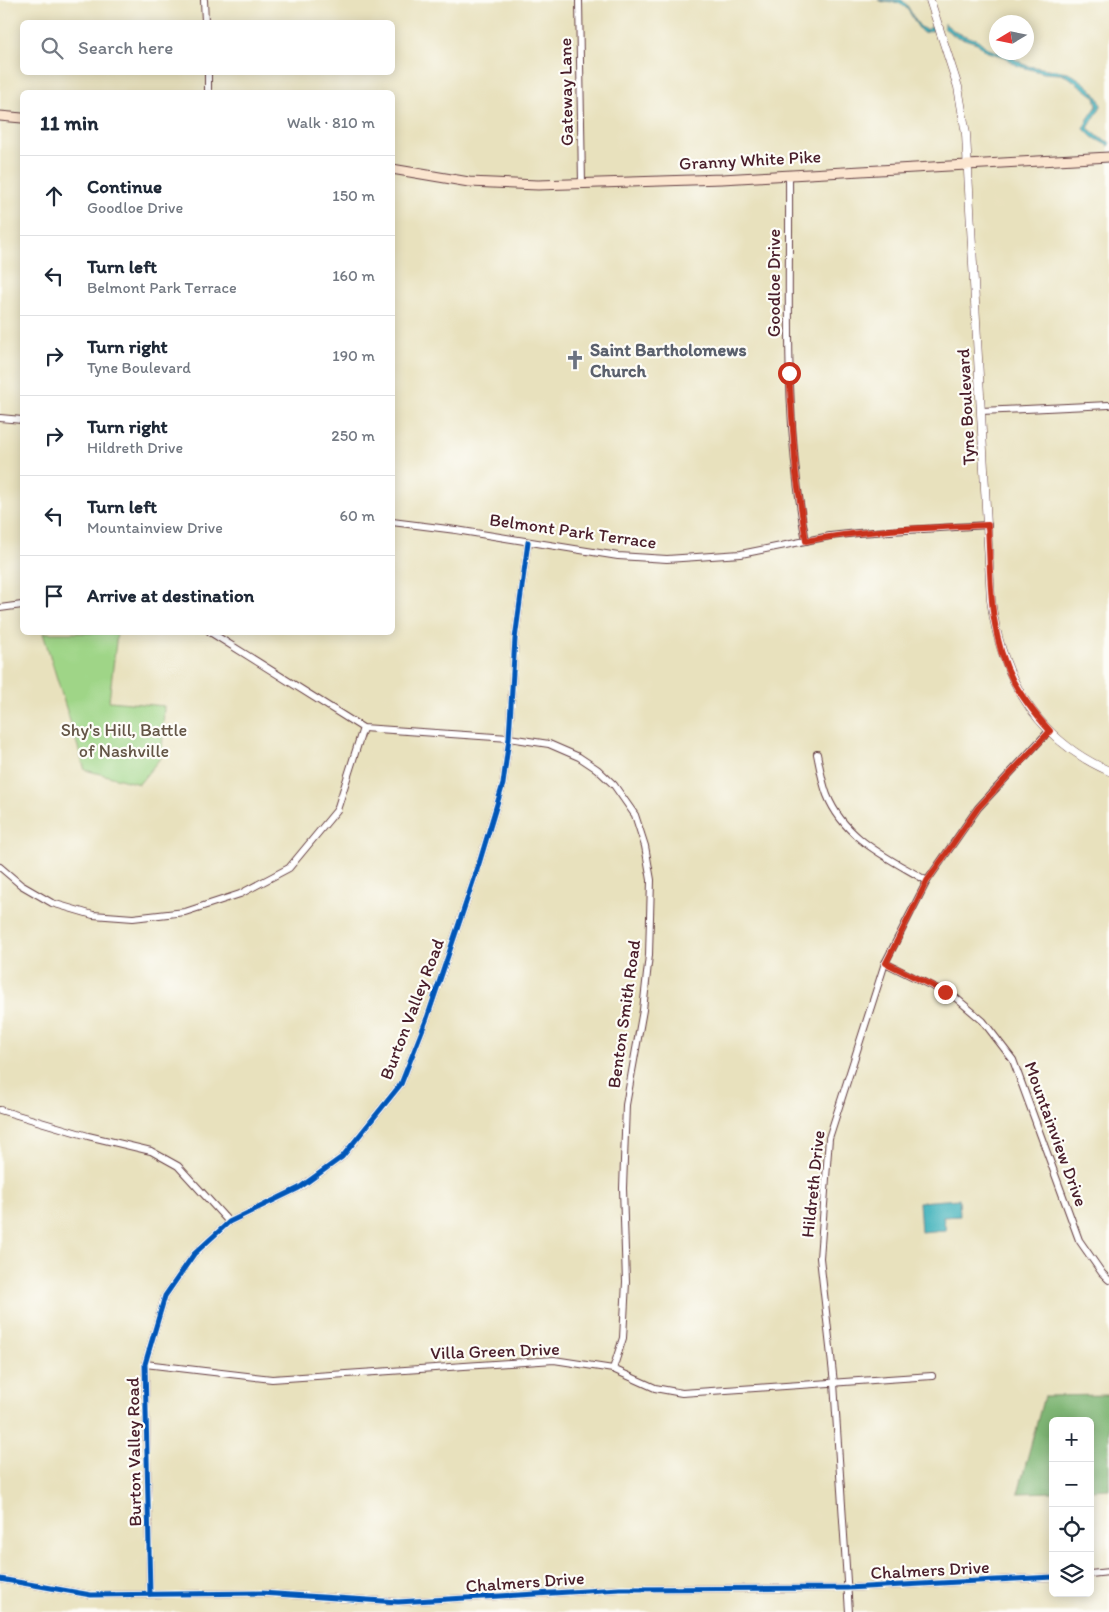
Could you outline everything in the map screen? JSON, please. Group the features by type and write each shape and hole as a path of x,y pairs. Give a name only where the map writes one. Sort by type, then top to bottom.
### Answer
{"main road":[{"path":"0,116 20,118"},
{"name":"Granny White Pike","path":"395,170 433,177 482,183 529,185 969,166 1109,157"}],"street":[{"path":"204,0 205,20"},
{"name":"Gateway Lane","path":"579,0 582,184"},
{"name":"Tyne Boulevard","path":"930,0 960,95 966,134 992,600 1001,651 1008,670 1021,694 1050,731 1077,754 1109,771"},
{"path":"208,75 208,90"},
{"name":"Goodloe Drive","path":"789,174 789,373 796,474 806,541"},
{"path":"981,411 1109,405"},
{"path":"0,418 20,420"},
{"name":"Belmont Park Terrace","path":"395,522 456,530 618,556 667,560 742,554 830,536 988,525"},
{"name":"Burton Valley Road","path":"150,1594 146,1364 165,1296 194,1254 230,1222 298,1188 342,1157 401,1084 427,1018 478,867 503,784 509,738 515,640 528,542"},
{"path":"0,608 20,605"},
{"name":"Benton Smith Road","path":"215,635 363,728 509,738 549,744 579,757 597,769 614,785 635,815 645,846 651,880 649,961 643,1010 626,1105 622,1188 626,1282 623,1338 613,1369"},
{"path":"0,867 21,885 52,903 93,915 133,918 185,912 240,894 289,868 337,810 363,728"},
{"name":"Hildreth Drive","path":"849,1612 834,1383 820,1258 829,1138 886,963 927,881 978,808 1050,731"},
{"path":"817,754 826,794 848,829 868,847 927,881"},
{"name":"Mountainview Drive","path":"886,963 956,998 983,1021 1013,1060 1080,1240 1102,1273 1109,1280"},
{"path":"0,1110 88,1136 151,1151 178,1166 230,1222"},
{"name":"Villa Green Drive","path":"146,1364 272,1379 554,1360 613,1369 655,1388 682,1393 932,1376"},
{"path":"1094,1574 1109,1572"},
{"name":"Chalmers Drive","path":"0,1579 91,1595 262,1593 398,1602 620,1589 847,1588 1049,1576"}],"green space":[{"name":"Shy's Hill, Battle of Nashville","path":"44,635 117,635 109,701 164,706 162,756 139,784 85,770"},
{"path":"1109,1395 1109,1489 1094,1490 1094,1417 1049,1417 1049,1492 1018,1493 1044,1396"}],"water":[{"path":"878,0 902,0 922,28 926,30 933,26 934,30 923,33 905,7 898,3"},
{"path":"944,23 957,33 978,40 989,49 989,52 977,43 955,36 944,28"},
{"path":"1009,60 1017,60 1027,66 1068,72 1093,90 1101,106 1088,128 1100,138 1109,142 1109,146 1092,137 1084,129 1097,106 1095,97 1070,78 1061,74 1044,73 1018,66"},
{"path":"959,1199 960,1216 943,1217 946,1230 921,1232 919,1202"}],"cycle path":[{"path":"150,1594 145,1364 165,1296 194,1254 229,1222 299,1188 342,1157 401,1084 427,1018 478,867 503,784 509,738 515,639 528,542"},
{"path":"0,1579 91,1595 261,1593 398,1602 620,1589 847,1588 1049,1577"}],"place":[{"name":"Saint Bartholomews Church","path":"575,360"}],"route":[{"path":"789,373 796,474 806,541 830,536 881,531 988,525 992,600 996,634 1001,651 1013,681 1035,714 1050,731 978,808 927,881 886,963 945,992"}]}
